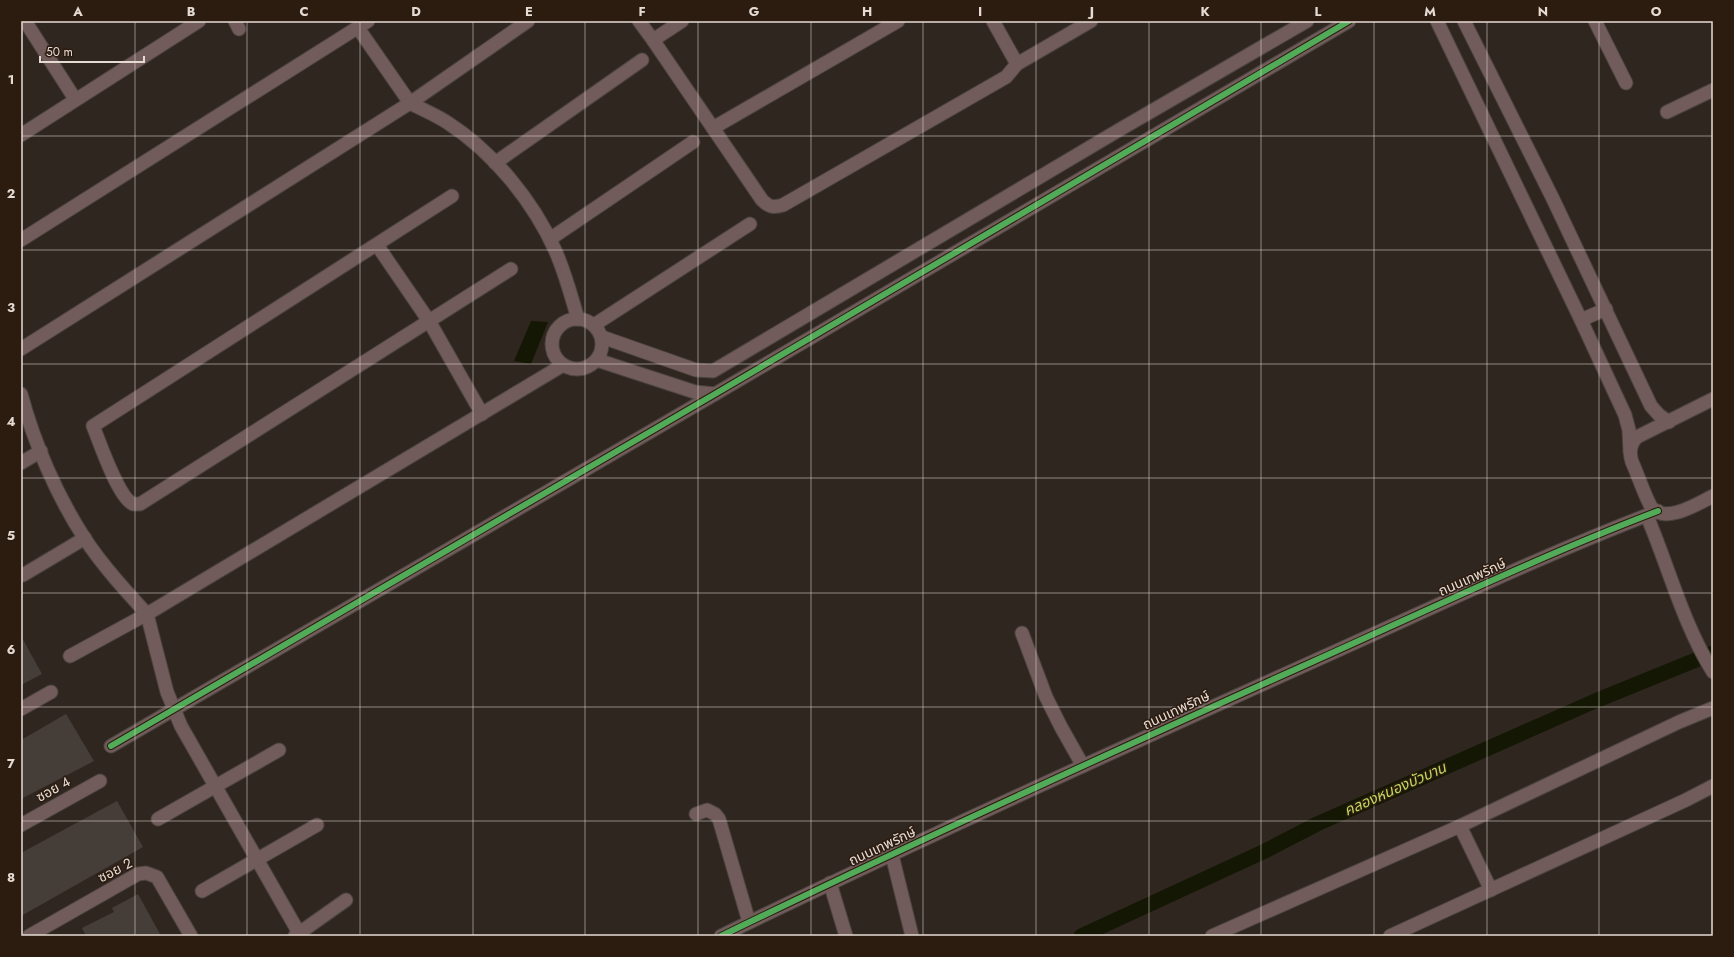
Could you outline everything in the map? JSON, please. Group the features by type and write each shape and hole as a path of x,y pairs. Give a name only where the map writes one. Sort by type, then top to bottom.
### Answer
{"street":[{"path":"21,135 198,21"},
{"path":"21,349 410,103 528,21"},
{"path":"639,21 762,200 768,206 774,208 783,205 1006,77 1017,64 1091,21"},
{"path":"652,40 682,21"},
{"path":"713,128 898,21"},
{"path":"993,21 1017,64"},
{"path":"602,337 696,370 712,371 1119,130 1307,21"},
{"path":"1312,21 1320,37"},
{"path":"111,746 715,394 1349,21"},
{"path":"1437,21 1581,320 1625,415 1629,430 1632,462 1651,506 1652,514 1678,599 1705,660 1713,672"},
{"path":"1464,21 1606,309 1652,406 1658,415 1669,422"},
{"path":"1596,21 1626,83"},
{"path":"26,24 75,100"},
{"path":"21,240 363,24 410,103 448,123 467,137 495,163 524,198 550,239 564,273 578,319"},
{"path":"495,163 642,60"},
{"path":"1667,112 1713,90"},
{"path":"1119,130 1130,149"},
{"path":"550,239 693,142"},
{"path":"452,196 93,426 109,466 126,499 133,504 140,504 511,269"},
{"path":"594,325 750,224"},
{"path":"377,245 429,321 482,414"},
{"path":"1581,320 1606,309"},
{"path":"578,319 594,325 602,337 602,349 597,360 590,366 578,370 563,366 553,353 553,337 556,330 569,320 578,319"},
{"path":"597,360 695,392 715,394"},
{"path":"70,656 147,614 563,366"},
{"path":"712,371 715,394"},
{"path":"21,394 41,451 61,497 85,538 113,576 147,614 167,692 173,709 181,726 217,786 297,935 346,900"},
{"path":"1630,452 1633,443 1638,437 1713,399"},
{"path":"21,462 41,451"},
{"name":"ถนนเทพรักษ์","path":"721,936 830,883 1083,766 1507,575 1652,514 1677,513 1713,496"},
{"path":"22,575 85,538"},
{"path":"1022,633 1046,697 1083,766"},
{"path":"21,709 51,692"},
{"path":"1220,934 1460,826 1713,708"},
{"path":"158,819 280,750"},
{"name":"ซอย 4","path":"21,825 100,781"},
{"path":"1390,936 1713,786"},
{"path":"696,814 707,810 715,814 719,820 749,922"},
{"path":"202,891 317,824"},
{"path":"1460,826 1491,890"},
{"path":"892,855 912,936"},
{"name":"ซอย 2","path":"29,936 138,874 146,873 157,877 191,936"},
{"path":"830,883 846,936"}],"shaded area":[{"path":"531,321 548,322 531,364 514,361"}],"building":[{"path":"21,636 42,674 21,685"},
{"path":"66,714 94,761 21,799 21,740"},
{"path":"117,801 143,847 21,916 21,853"},
{"path":"138,894 161,936 86,936 82,928 114,912 112,908"}],"waterway":[{"name":"คลองหนองบัวบาน","path":"1081,936 1265,851 1317,824 1595,701 1713,653"}],"cycle path":[{"path":"111,746 715,394 1349,21"},
{"path":"721,936 941,831 1164,729 1570,546 1658,511"}]}
